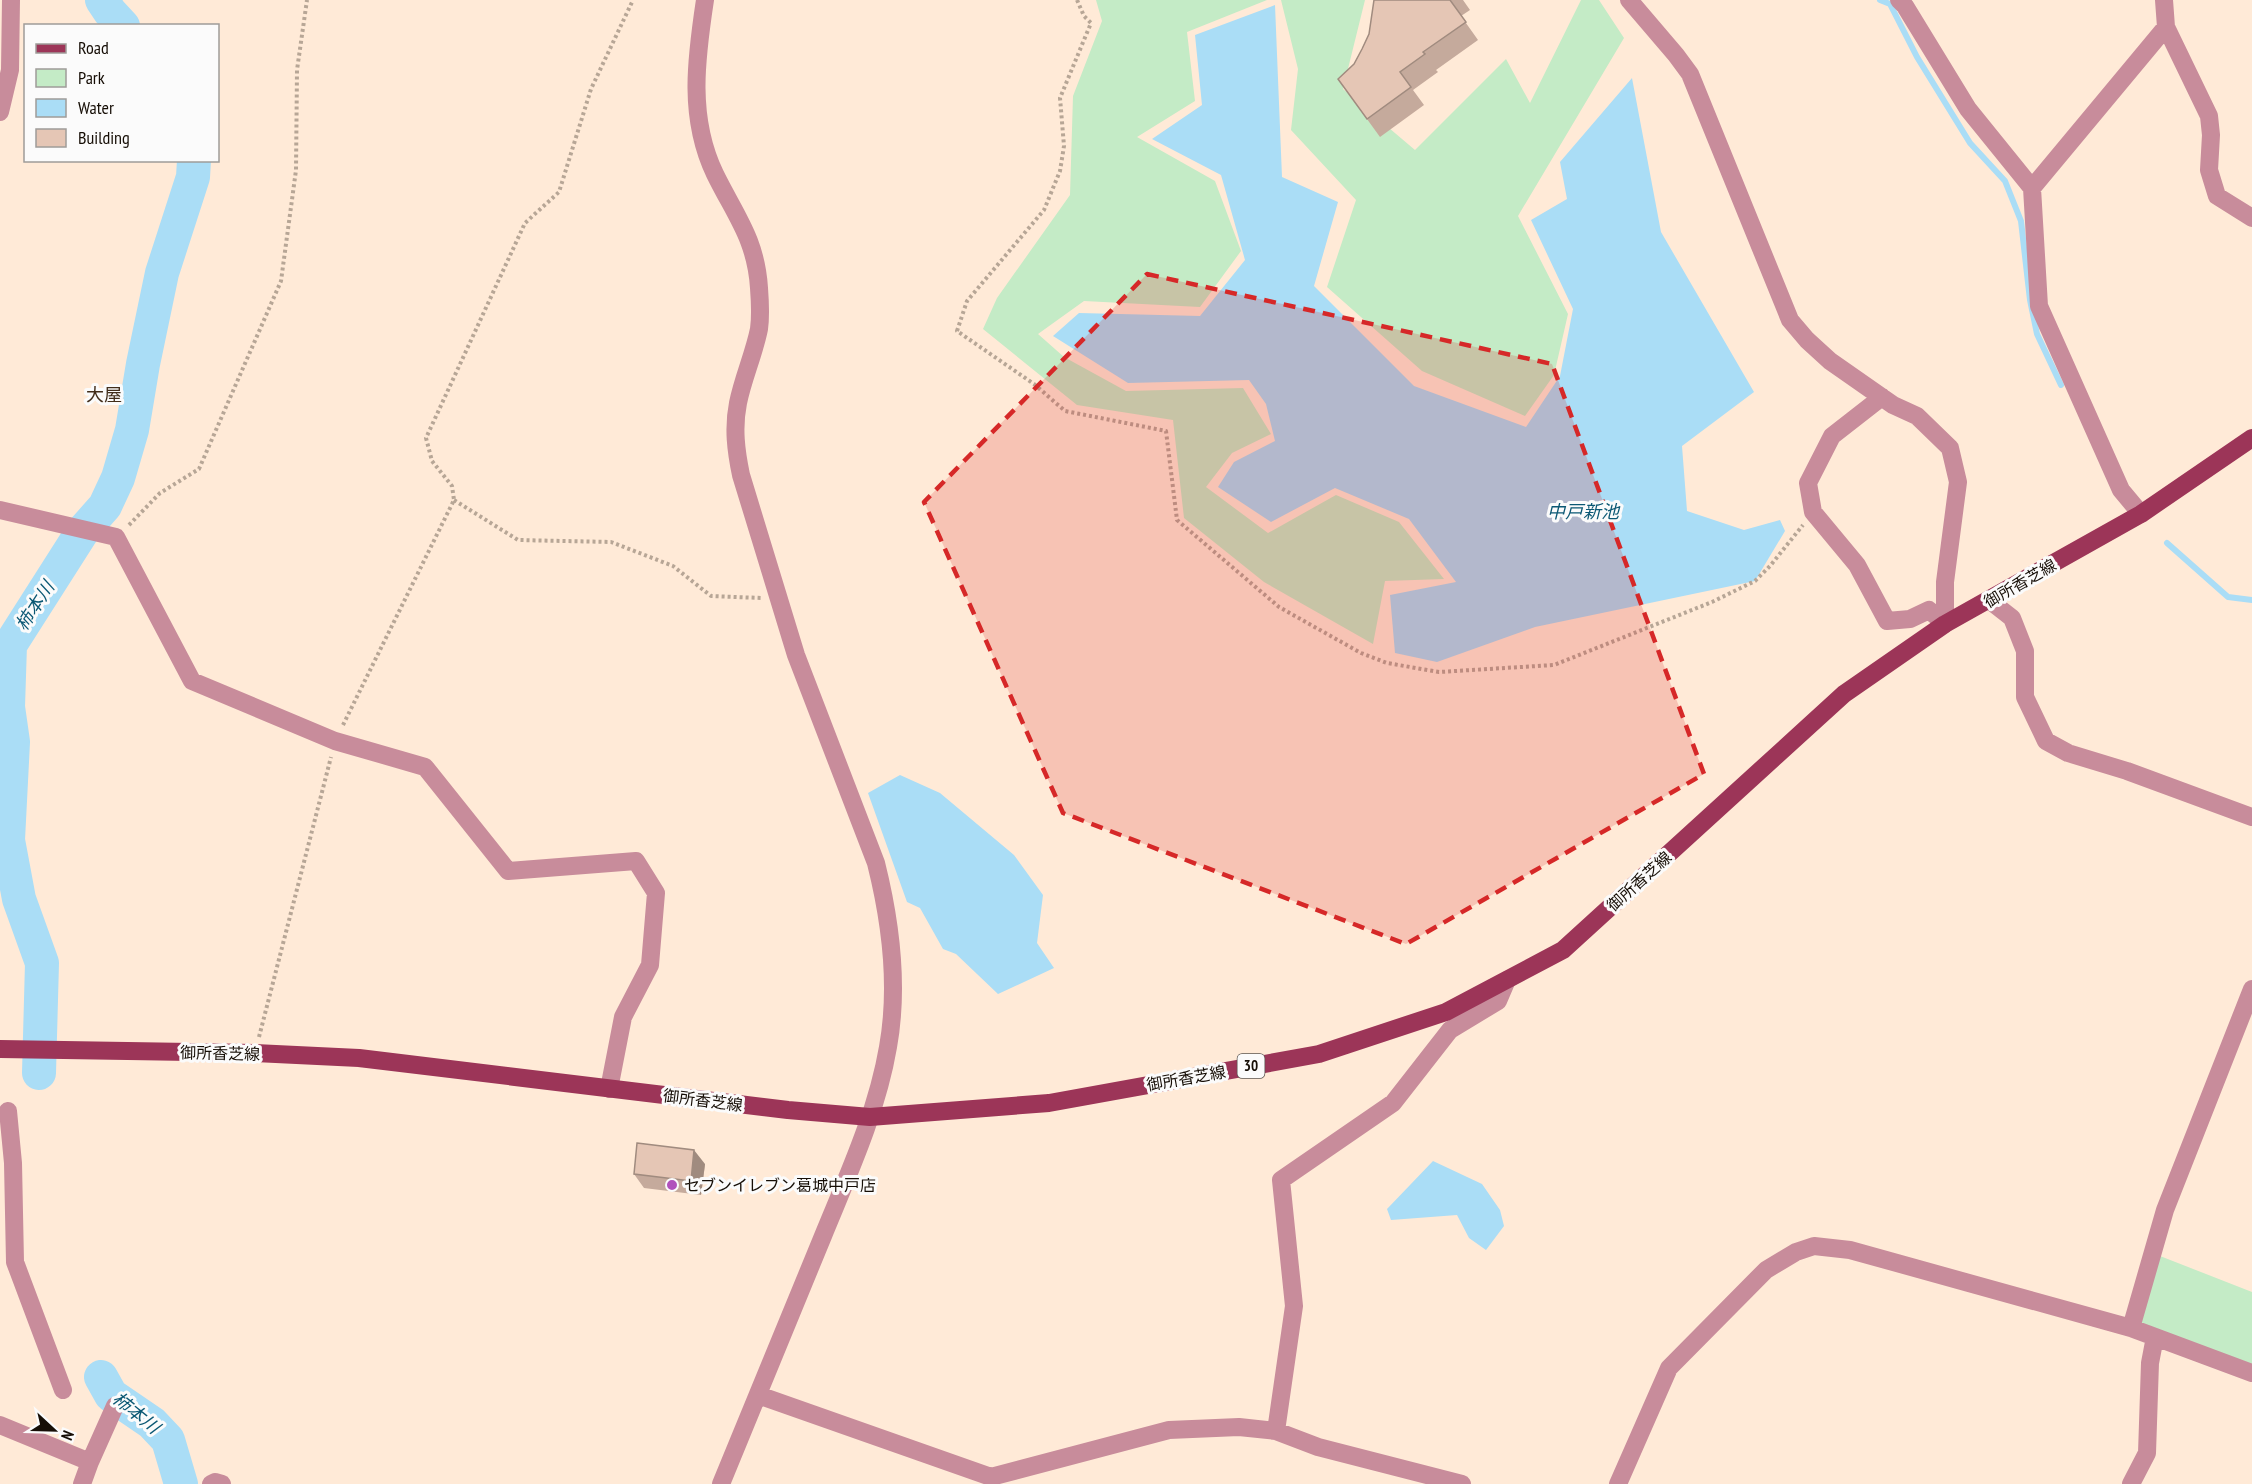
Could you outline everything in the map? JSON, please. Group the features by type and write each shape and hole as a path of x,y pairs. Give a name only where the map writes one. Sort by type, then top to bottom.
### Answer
{"main road":[{"name":"御所香芝線","path":"0,1049 255,1053 404,1063 788,1110 870,1117 1048,1103 1318,1054 1436,1015 1563,950 1844,694 1945,624 2141,514 2251,443"}],"street":[{"path":"0,112 10,70 11,0"},
{"path":"705,0 695,76 696,104 715,174 739,215 747,235 757,268 759,286 759,328 738,403 735,449 779,600 813,701 876,863 885,897 893,964 893,1002 889,1045 881,1084 870,1117 721,1484"},
{"path":"1629,0 1690,74 1790,320 1830,361 1893,405 1917,416 1950,448 1958,482 1945,582 1945,624"},
{"path":"1899,0 1905,6 1968,109 2032,188 2039,306 2121,490 2141,514"},
{"path":"2164,0 2166,27 2209,116 2211,135 2209,170 2217,196 2252,218"},
{"path":"2032,188 2166,27"},
{"path":"1882,397 1832,436 1808,483 1814,512 1857,565 1887,621 1910,619 1929,610 1945,624"},
{"path":"0,510 116,537 192,681 335,741 425,766 508,871 636,861 656,893 650,965 623,1017 609,1089"},
{"path":"1989,600 2012,618 2025,651 2025,697 2046,741 2068,753 2127,771 2252,817"},
{"path":"1276,1431 1294,1306 1281,1180 1393,1103 1450,1030 1498,1001 1507,980"},
{"path":"2131,1328 2164,1210 2252,989"},
{"path":"1436,1015 1444,1037"},
{"path":"8,1111 13,1163 7,1264 63,1390"},
{"path":"1618,1484 1669,1368 1766,1270 1796,1252 1814,1246 1850,1250 2131,1328 2252,1373"},
{"path":"2131,1484 2147,1454 2150,1363 2155,1337"},
{"path":"758,1395 991,1477 1169,1431 1239,1427 1276,1431 1318,1447 1432,1481 1462,1484"},
{"path":"82,1484 115,1406"},
{"path":"0,1425 90,1462"},
{"path":"212,1484 215,1482 222,1484"}],"path":[{"path":"116,537 160,493 200,469 281,281 296,170 297,70 307,0"},
{"path":"255,1053 335,741 454,500 452,486 432,461 426,438 525,223 559,192 591,89 633,0"},
{"path":"1077,0 1084,16 1091,23 1060,98 1064,146 1060,171 1044,210 967,300 957,331 1034,384 1065,411 1166,431 1177,520 1279,607 1361,653 1388,663 1438,672 1554,665 1712,602 1755,581 1814,512"},
{"path":"454,500 518,540 611,542 673,566 711,596 779,600"}],"highlighted area":[{"path":"1147,274 1552,364 1704,774 1406,944 1063,813 924,502"}],"green space":[{"path":"1096,0 1267,0 1187,32 1195,101 1137,137 1215,181 1241,251 1200,307 1084,301 1038,334 1064,357 1126,391 1243,388 1271,434 1232,453 1206,487 1268,533 1336,495 1399,522 1444,579 1385,581 1373,644 1264,582 1184,518 1173,420 1077,405 983,329 997,298 1070,195 1073,96 1102,21"},
{"path":"1281,0 1365,0 1343,89 1415,150 1506,59 1530,103 1581,0 1599,0 1624,38 1518,216 1568,314 1554,375 1525,416 1422,371 1327,287 1356,200 1291,130 1298,69"},
{"path":"2160,1256 2252,1292 2252,1366 2139,1322"}],"water":[{"name":"中戸新池","path":"1275,5 1282,177 1338,202 1314,286 1414,386 1526,427 1560,376 1573,309 1531,220 1567,199 1560,162 1632,78 1661,232 1754,392 1682,446 1687,511 1744,530 1780,520 1785,531 1755,581 1535,627 1437,662 1395,653 1390,595 1456,582 1409,519 1335,488 1271,522 1218,487 1234,462 1275,441 1266,404 1249,380 1128,383 1053,336 1079,313 1200,316 1245,260 1221,175 1152,139 1202,105 1195,35"},
{"path":"900,775 940,793 1014,855 1043,895 1037,943 1054,968 998,994 956,954 943,949 920,908 907,902 868,793"},
{"path":"1433,1161 1482,1184 1500,1210 1504,1226 1486,1250 1469,1238 1457,1215 1391,1220 1387,1209"}],"building":[{"path":"1374,0 1450,0 1466,22 1423,52 1425,54 1400,72 1411,87 1367,119 1338,79 1354,64 1369,34"},
{"path":"637,1143 694,1150 691,1181 634,1174"}],"waterway":[{"name":"柿本川","path":"102,0 121,24"},
{"path":"1880,0 1890,4 1917,57 1970,143 2005,181 2021,221 2030,300 2037,334 2061,385"},
{"name":"柿本川","path":"39,1073 42,963 19,899 8,840 13,742 8,707 10,645 82,532 105,506 118,478 132,430 162,273 193,177 194,162"},
{"path":"2167,543 2228,597 2252,600"},
{"name":"柿本川","path":"101,1377 111,1395 152,1423 168,1440 181,1484"}],"place":[{"name":"セブンイレブン葛城中戸店","path":"672,1185"}],"district":[{"name":"大屋","path":"104,395"}]}
